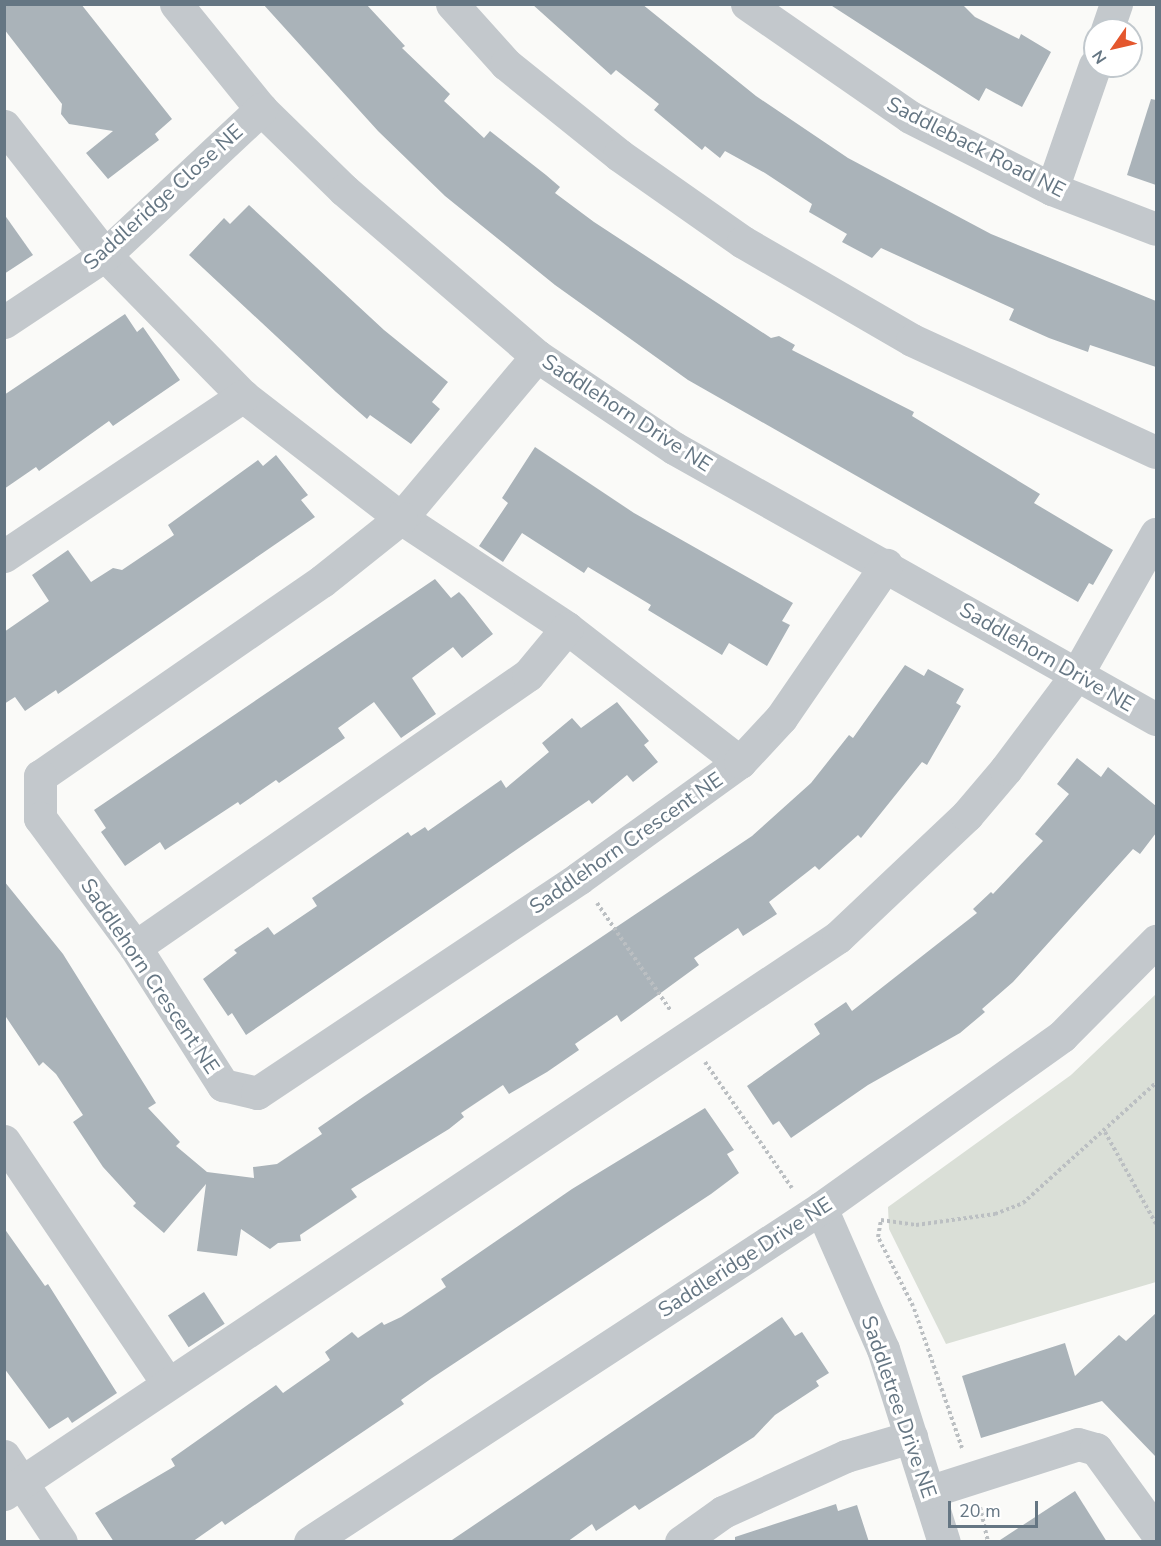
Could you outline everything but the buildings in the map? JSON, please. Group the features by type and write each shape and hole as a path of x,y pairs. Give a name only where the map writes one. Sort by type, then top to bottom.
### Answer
{"street":[{"name":"Saddlehorn Drive NE","path":"176,4 261,110 344,190 537,356 674,448 886,565 1156,719"},
{"path":"452,4 506,64 619,155 743,242 912,340 1156,453"},
{"name":"Saddleback Road NE","path":"747,4 910,117 1052,189 1156,229"},
{"path":"1052,189 1090,78"},
{"name":"Saddleridge Close NE","path":"4,322 105,255 261,110"},
{"path":"4,126 105,255 243,396 400,518 567,628 740,762"},
{"name":"Saddlehorn Crescent NE","path":"537,356 400,518 322,581 40,776 40,818 135,947 223,1085 257,1093 569,885 740,762 781,718 886,565"},
{"path":"4,556 243,396"},
{"path":"61,1542 10,1477 167,1383 838,937 967,815 1077,674 1156,534"},
{"path":"135,947 528,675 567,628"},
{"name":"Saddleridge Drive NE","path":"310,1542 821,1208 1062,1036 1156,941"},
{"path":"4,1141 167,1383"},
{"name":"Saddletree Drive NE","path":"821,1208 883,1349 944,1542"},
{"path":"696,1537 723,1512 846,1456 910,1437"},
{"path":"928,1492 1078,1444 1096,1449 1156,1532"}],"path":[{"path":"988,1542 972,1478 913,1306 878,1237 882,1220 916,1225 995,1214 1023,1203 1105,1132 1156,1083"},
{"path":"1105,1132 1156,1224"}],"shaded area":[{"path":"1156,994 1156,1282 946,1344 889,1229 888,1207 1071,1075"}]}
